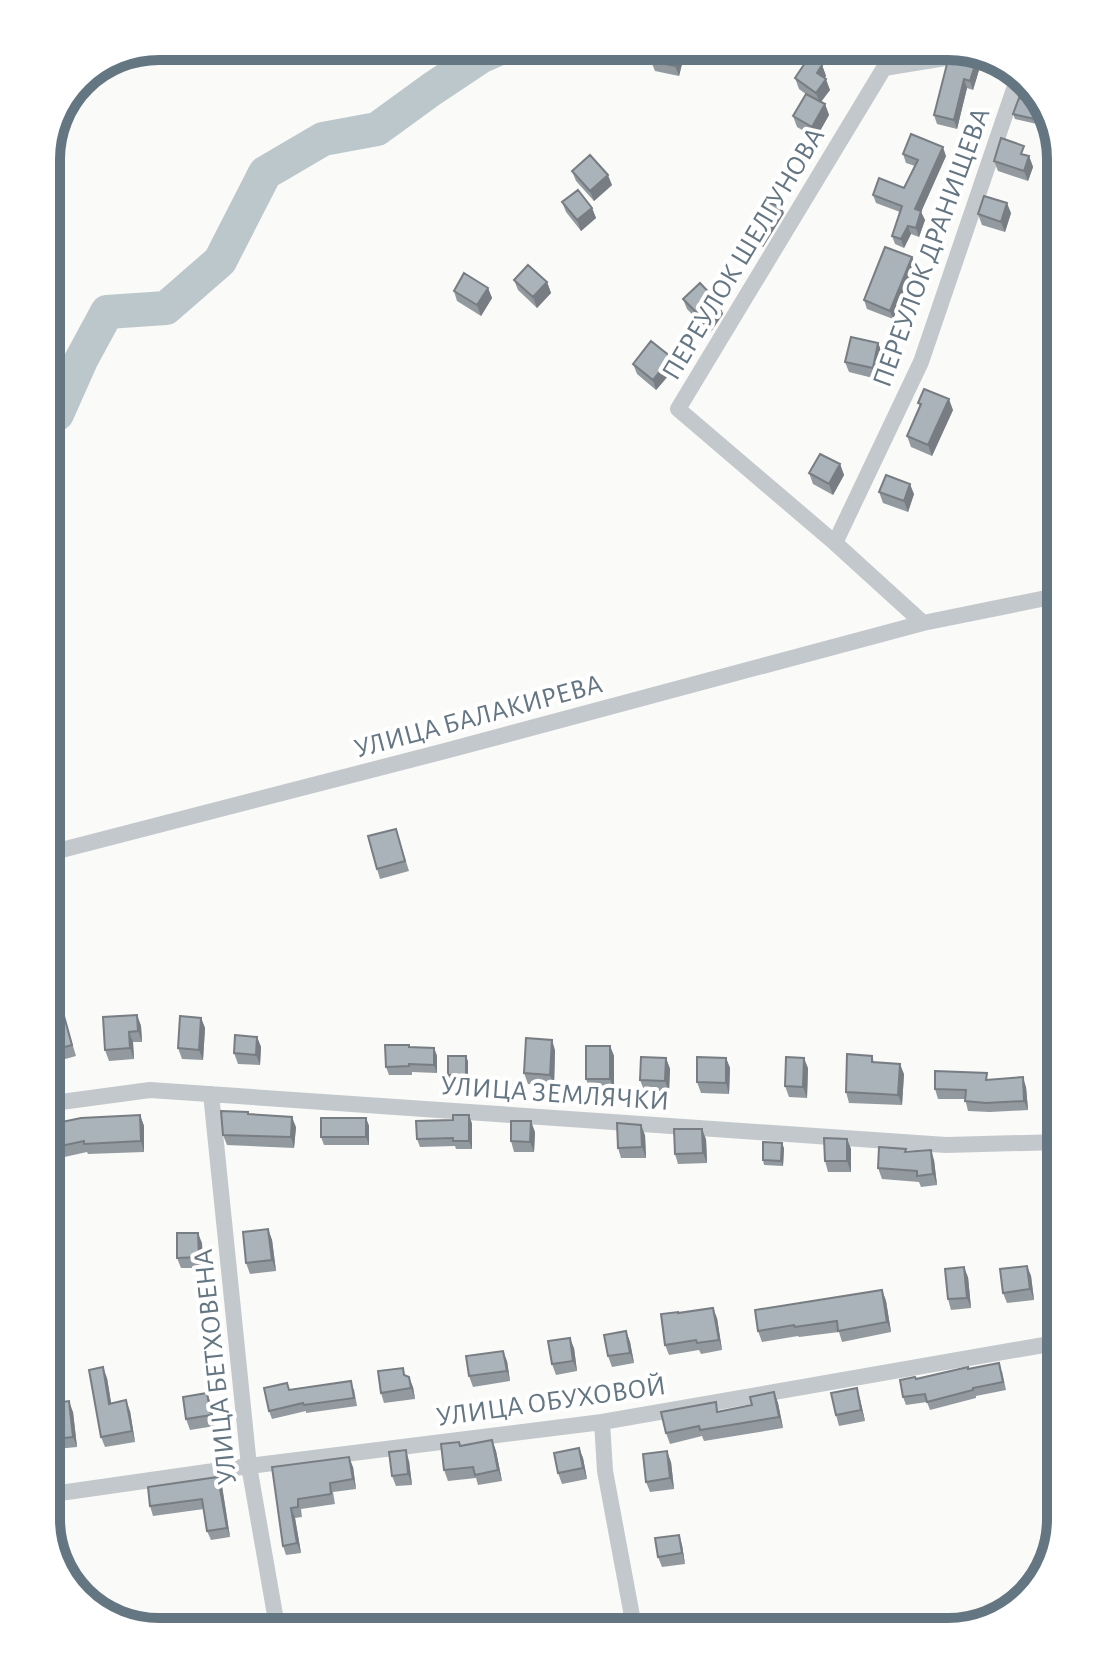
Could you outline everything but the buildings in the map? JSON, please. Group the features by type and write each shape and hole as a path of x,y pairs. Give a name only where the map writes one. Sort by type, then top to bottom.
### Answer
{"street":[{"name":"ПЕРЕУЛОК ШЕЛГУНОВА","path":"835,543 678,409 884,68 933,60"},
{"name":"ПЕРЕУЛОК ДРАНИЩЕВА","path":"835,543 921,362 1015,86"},
{"path":"835,543 923,623"},
{"name":"УЛИЦА БАЛАКИРЕВА","path":"60,850 923,623 1047,598"},
{"name":"УЛИЦА ЗЕМЛЯЧКИ","path":"60,1102 150,1090 946,1145 1047,1142"},
{"name":"УЛИЦА БЕТХОВЕНА","path":"211,1094 249,1466 276,1618"},
{"name":"УЛИЦА ОБУХОВОЙ","path":"60,1493 602,1422 1047,1344"},
{"path":"602,1422 605,1471 632,1618"}],"waterway":[{"path":"60,407 107,312 166,308 220,261 265,173 323,139 377,129 476,60"}]}
